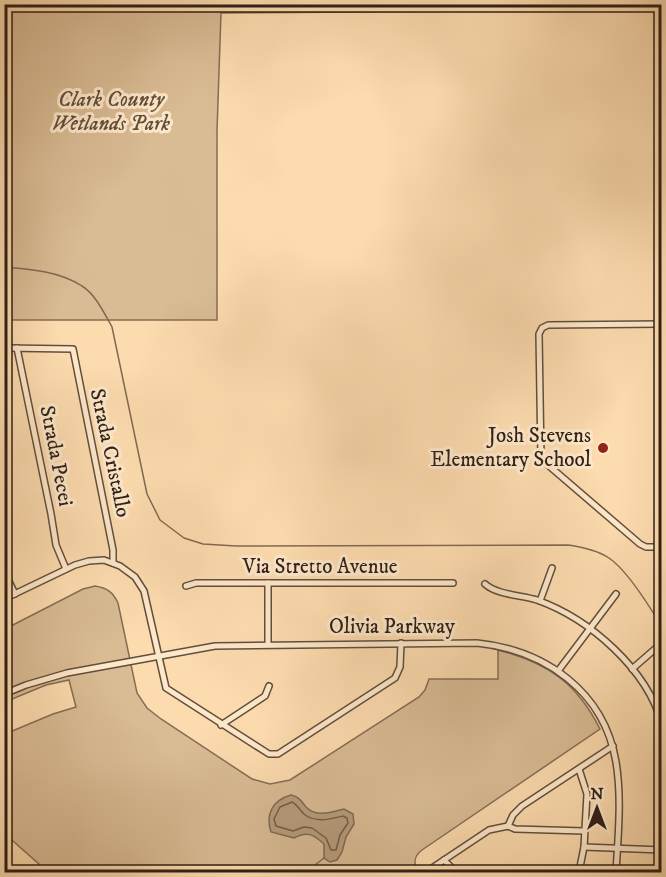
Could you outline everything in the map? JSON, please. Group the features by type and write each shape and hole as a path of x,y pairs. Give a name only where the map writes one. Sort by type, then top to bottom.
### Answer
{"street":[{"path":"662,324 548,325 542,328 539,334 539,454 546,464 640,544 646,547 662,547"},
{"path":"4,348 17,348"},
{"name":"Strada Cristallo","path":"17,348 73,349 113,550 113,563"},
{"name":"Strada Pecei","path":"17,348 54,536 66,569"},
{"path":"4,598 66,569 89,561 104,560 128,571 140,584 146,599 157,656 168,691 264,753 278,754 395,678 400,667 400,643"},
{"path":"540,601 552,568"},
{"path":"4,571 15,594"},
{"name":"Via Stretto Avenue","path":"186,586 196,583 453,583"},
{"path":"267,583 267,644"},
{"path":"484,584 490,589 540,601 562,611 606,640 644,686 662,724"},
{"path":"558,671 616,594"},
{"name":"Olivia Parkway","path":"4,694 46,678 215,646 400,643 491,645 529,654 573,683 592,704 613,746 618,780 616,873"},
{"path":"632,669 655,649"},
{"path":"221,725 265,696 269,686"},
{"path":"508,826 513,815 522,806 613,746"},
{"path":"505,873 524,870 579,872 584,847 587,794 579,769"},
{"path":"426,873 489,830 508,826 515,829 584,831"},
{"path":"584,847 662,850"},
{"path":"444,860 456,873"}],"green space":[{"name":"Clark County Wetlands Park","path":"661,4 661,10 221,13 217,131 217,320 5,320 5,5"},
{"path":"95,586 109,591 118,603 137,693 147,708 252,779 270,784 290,780 419,697 425,690 429,679 498,679 498,650 532,661 559,677 581,699 600,729 422,850 415,860 419,872 48,872 5,834 5,734 76,707 69,680 46,685 5,702 5,629 83,589"}],"water":[{"path":"291,795 314,812 324,813 344,809 353,814 354,824 337,860 330,862 324,858 324,844 313,836 306,834 294,838 271,832 269,819 272,809 279,800"}],"waterway":[{"path":"4,267 64,277 82,286 99,305 112,327 147,494 160,520 184,538 203,544 236,546 568,545 579,547 600,553 616,564 638,590 662,627"},
{"path":"306,872 324,858"}],"place":[{"name":"Josh Stevens Elementary School","path":"603,448"}]}
